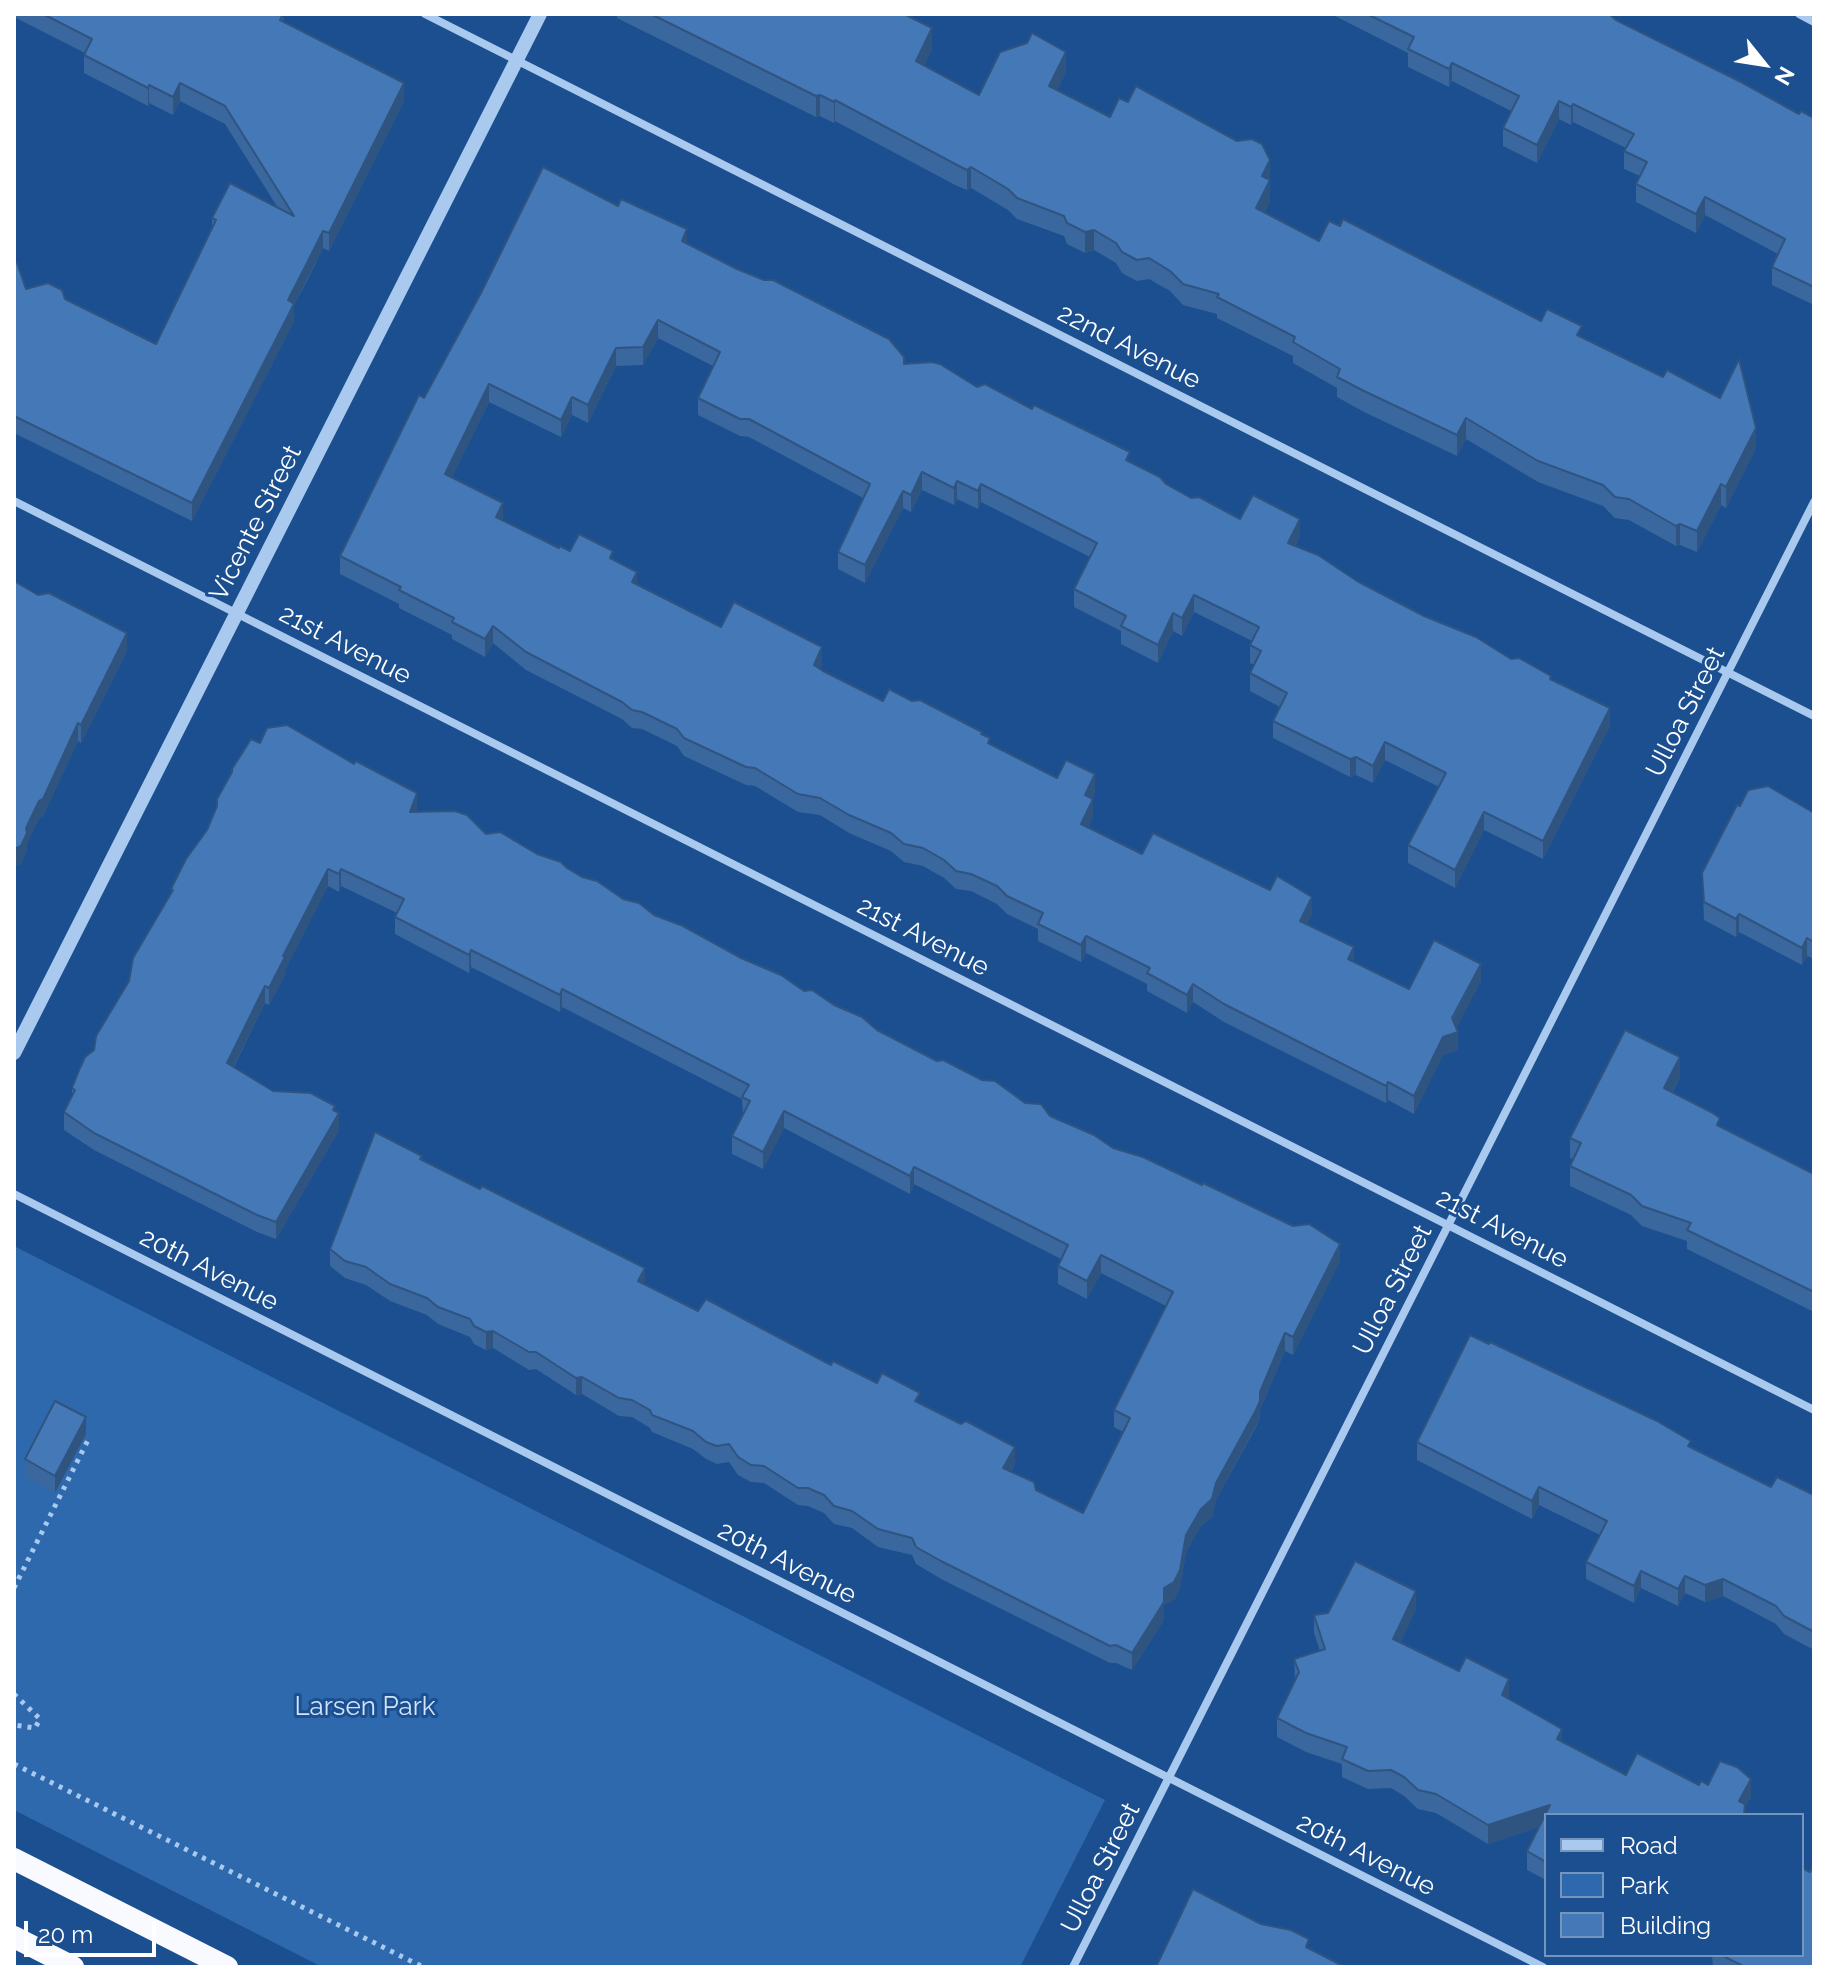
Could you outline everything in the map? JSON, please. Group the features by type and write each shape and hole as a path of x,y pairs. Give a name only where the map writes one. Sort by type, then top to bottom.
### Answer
{"highway":[{"path":"14,1859 227,1967"},
{"path":"14,1937 73,1967"}],"street":[{"name":"22nd Avenue","path":"425,14 1814,716"},
{"name":"Vicente Street","path":"14,1053 540,14"},
{"path":"1799,14 1814,22"},
{"name":"21st Avenue","path":"14,501 1814,1410"},
{"name":"Ulloa Street","path":"1073,1967 1814,502"},
{"name":"20th Avenue","path":"14,1194 1543,1967"}],"path":[{"path":"14,1588 89,1438"},
{"path":"14,1694 40,1719 35,1728 14,1725"},
{"path":"14,1764 423,1967"}],"green space":[{"name":"Larsen Park","path":"14,1246 1105,1800 1020,1967 322,1967 14,1810"}],"building":[{"path":"43,14 283,14 280,20 404,83 329,233 323,231 288,300 294,304 192,503 14,416 14,261 26,289 48,283 62,290 65,299 156,344 216,220 212,218 230,183 294,216 225,106 180,83 173,97 149,85 148,88 84,55 92,39"},
{"path":"651,14 904,14 932,28 916,61 979,95 1000,52 1027,43 1032,33 1066,52 1049,86 1110,117 1119,98 1128,102 1136,86 1237,141 1252,139 1262,144 1270,160 1262,176 1270,180 1256,208 1319,241 1329,221 1340,226 1343,219 1541,321 1547,309 1582,326 1577,335 1663,377 1667,370 1720,398 1739,359 1756,428 1726,487 1721,484 1697,531 1680,524 1676,526 1629,499 1615,497 1603,485 1538,461 1466,418 1457,435 1364,391 1337,377 1340,369 1293,342 1295,337 1217,297 1219,294 1183,284 1170,271 1149,258 1137,260 1094,230 1085,232 1067,223 1064,216 1017,198 1008,189 971,167 967,170 835,100 816,96"},
{"path":"1367,14 1609,14 1799,114 1801,111 1814,118 1814,287 1772,267 1785,239 1705,197 1696,214 1636,184 1647,162 1624,151 1634,134 1573,104 1571,107 1559,101 1537,145 1503,128 1519,96 1452,63 1449,69 1408,49 1414,37"},
{"path":"543,167 618,206 621,199 687,229 682,241 737,269 764,280 773,280 889,339 904,357 904,364 940,364 977,387 985,384 1032,409 1034,405 1130,452 1126,460 1160,477 1166,484 1191,498 1199,497 1240,519 1253,495 1300,519 1288,543 1318,555 1357,581 1424,616 1476,637 1511,659 1519,658 1551,676 1550,679 1610,708 1543,841 1484,812 1455,870 1408,845 1446,773 1385,742 1373,766 1356,757 1350,759 1273,721 1287,693 1250,673 1261,651 1250,645 1259,627 1194,595 1182,618 1173,613 1158,645 1121,626 1126,616 1074,589 1097,543 981,484 978,491 957,481 954,488 922,472 911,495 903,491 865,565 838,552 870,484 749,419 740,419 698,398 720,352 658,320 643,347 616,348 588,405 572,397 561,420 489,384 445,474 503,503 496,517 570,551 579,534 613,551 610,558 637,572 632,582 721,627 734,602 822,647 814,665 823,671 883,701 889,689 912,701 920,700 982,732 990,738 988,743 1057,778 1066,760 1095,774 1085,795 1093,799 1081,824 1142,854 1153,833 1270,890 1277,876 1312,897 1300,921 1354,947 1348,959 1409,989 1434,940 1481,964 1452,1018 1458,1032 1443,1037 1414,1096 1388,1082 1386,1086 1224,1004 1193,984 1187,995 1147,973 1150,968 1086,936 1081,945 1038,924 1043,913 1007,896 997,886 956,871 923,848 904,844 891,833 849,815 820,798 798,794 755,768 746,767 684,738 677,729 632,710 526,652 493,626 485,639 452,622 454,618 399,590 401,587 340,556 419,395 424,398 481,293"},
{"path":"14,581 38,595 49,593 127,633 81,725 78,723 43,799 39,801 21,846 14,849"},
{"path":"287,725 354,764 356,761 417,793 410,812 455,811 467,815 486,834 500,832 537,854 561,862 623,899 639,903 654,915 683,926 741,958 781,975 804,991 812,990 834,1005 862,1017 877,1030 937,1061 943,1060 982,1080 995,1081 1025,1103 1041,1104 1050,1116 1094,1135 1113,1148 1143,1157 1203,1183 1293,1226 1309,1224 1340,1244 1293,1337 1285,1333 1260,1392 1256,1410 1216,1483 1212,1499 1201,1509 1186,1535 1180,1570 1174,1582 1164,1588 1164,1602 1132,1653 1116,1645 1110,1646 941,1561 916,1547 912,1538 878,1529 852,1511 834,1506 824,1495 808,1488 798,1488 764,1466 751,1465 738,1457 729,1444 717,1446 706,1442 693,1431 652,1415 650,1410 632,1400 619,1398 582,1377 576,1378 536,1352 529,1352 493,1331 486,1332 474,1326 470,1319 390,1284 366,1267 345,1261 330,1249 375,1132 422,1156 420,1159 480,1189 482,1186 645,1268 638,1281 698,1311 706,1299 831,1365 833,1361 877,1383 882,1373 920,1393 915,1401 961,1424 966,1421 1015,1447 1003,1468 1034,1482 1036,1490 1083,1513 1130,1418 1114,1410 1173,1292 1101,1255 1087,1281 1058,1266 1068,1245 914,1167 910,1176 784,1111 763,1152 732,1136 750,1101 742,1097 749,1085 562,989 560,995 471,950 469,955 395,917 404,899 341,869 339,874 328,869 269,988 265,986 227,1063 273,1091 311,1093 335,1106 333,1110 339,1113 276,1222 94,1133 64,1112 75,1090 72,1088 85,1057 94,1050 96,1036 129,981 133,958 173,890 186,859 207,830 217,799 232,769 251,739 260,743 267,728"},
{"path":"1768,786 1814,813 1814,942 1807,938 1802,948 1739,914 1736,919 1704,902 1702,873 1737,805 1740,806 1748,790"},
{"path":"1625,1030 1680,1057 1664,1088 1720,1118 1717,1125 1814,1174 1814,1292 1687,1230 1691,1223 1642,1206 1631,1195 1570,1166 1581,1143 1570,1138"},
{"path":"1470,1335 1657,1421 1691,1441 1688,1446 1771,1487 1777,1477 1814,1495 1814,1632 1784,1616 1776,1606 1723,1579 1705,1585 1685,1576 1678,1589 1641,1571 1634,1586 1586,1562 1607,1521 1539,1487 1532,1501 1417,1442"},
{"path":"55,1401 86,1417 55,1476 25,1459"},
{"path":"1355,1561 1416,1591 1393,1639 1459,1671 1466,1657 1509,1679 1502,1695 1562,1729 1557,1739 1626,1775 1637,1753 1699,1785 1701,1781 1708,1785 1720,1761 1737,1767 1751,1779 1739,1801 1745,1804 1744,1813 1546,1813 1550,1805 1488,1825 1436,1794 1418,1790 1391,1770 1368,1771 1342,1759 1347,1747 1306,1733 1277,1718 1299,1672 1294,1659 1325,1649 1314,1615 1328,1613"},
{"path":"1544,1817 1544,1861 1527,1851"},
{"path":"1813,1866 1814,1967 1745,1967 1725,1957 1804,1957 1804,1869 1810,1872"},
{"path":"1193,1889 1261,1924 1291,1930 1309,1939 1306,1947 1345,1967 1156,1967"}]}
